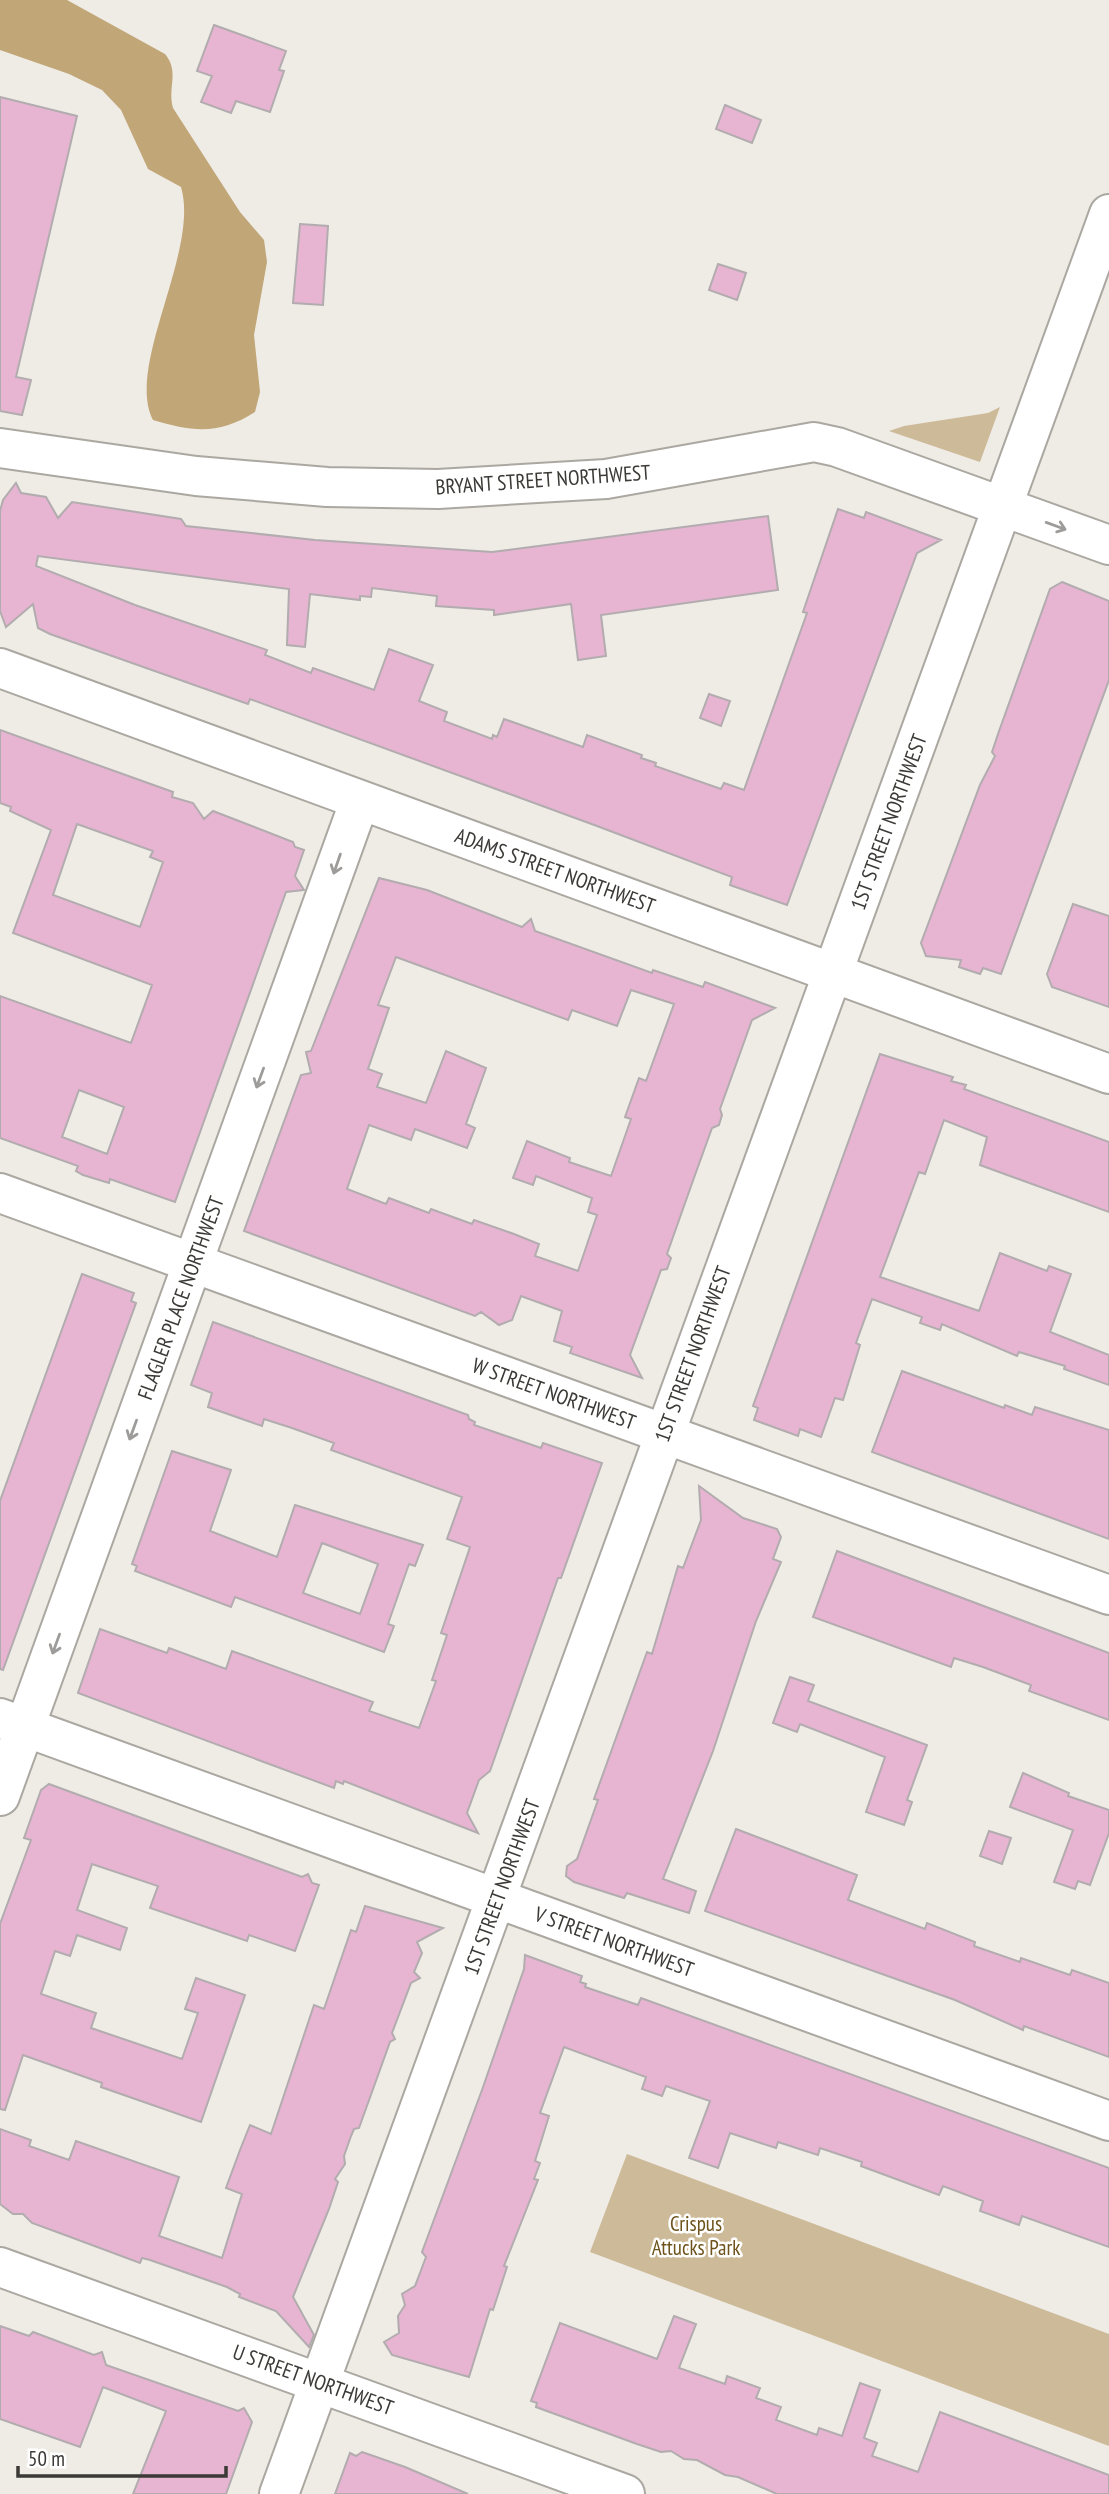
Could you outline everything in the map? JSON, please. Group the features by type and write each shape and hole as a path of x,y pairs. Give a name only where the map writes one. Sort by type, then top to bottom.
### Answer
{"street":[{"name":"1ST STREET NORTHWEST","path":"279,2494 1109,214"},
{"name":"BRYANT STREET NORTHWEST","path":"0,448 144,470 274,484 438,489 606,479 814,442 837,447 1109,545"},
{"name":"ADAMS STREET NORTHWEST","path":"0,668 1109,1074"},
{"name":"FLAGLER PLACE NORTHWEST","path":"0,1796 13,1723 194,1263 360,800"},
{"name":"W STREET NORTHWEST","path":"0,1193 1109,1595"},
{"name":"V STREET NORTHWEST","path":"13,1723 1109,2121"},
{"name":"U STREET NORTHWEST","path":"0,2267 625,2494"}],"green space":[{"path":"1000,407 980,462 889,431 904,426 988,413"},
{"name":"Crispus Attucks Park","path":"627,2154 1109,2334 1109,2446 590,2252"}],"shaded area":[{"path":"0,0 67,0 165,54 172,67 173,108 240,212 264,240 267,262 254,335 260,392 255,412 230,425 206,429 181,427 153,420 147,397 148,370 181,243 184,213 181,187 148,169 121,110 102,90 69,74 0,50"}],"building":[{"path":"214,25 286,51 279,70 284,71 270,112 236,101 231,113 201,102 212,76 197,71"},
{"path":"0,97 77,116 16,377 31,380 22,415 0,411"},
{"path":"725,105 761,120 752,143 716,129"},
{"path":"300,224 328,226 323,305 293,303"},
{"path":"718,264 746,273 737,300 709,290"},
{"path":"16,483 21,493 46,497 58,518 72,502 181,519 186,526 315,540 492,552 768,516 778,590 601,615 606,656 578,660 571,604 494,615 494,610 436,606 437,596 372,588 371,597 360,596 360,600 310,594 305,647 287,645 289,589 38,556 36,566 135,605 267,650 265,655 311,673 313,668 374,690 389,649 433,665 419,701 447,712 444,721 492,739 493,735 497,737 504,719 583,747 587,735 642,755 641,758 656,763 655,766 721,789 724,783 744,790 807,613 803,612 838,509 864,518 866,512 941,540 917,553 787,905 730,885 732,877 597,826 250,699 248,704 50,634 38,628 33,604 6,627 0,611 0,511 3,500"},
{"path":"1062,582 1109,601 1109,680 1001,974 983,968 980,974 959,967 961,960 926,956 921,943 980,785 995,756 992,752 1050,589"},
{"path":"709,694 730,701 721,726 700,718"},
{"path":"0,730 173,792 172,797 193,803 204,819 213,811 293,842 295,847 304,850 295,876 304,890 286,892 175,1202 110,1179 109,1183 83,1175 76,1171 78,1166 0,1138 0,996 131,1043 152,985 13,933 51,830 10,811 11,807 0,803","holes":["77,824 153,851 150,857 163,862 140,927 53,895","79,1090 124,1107 107,1154 62,1137"]},
{"path":"379,878 427,890 522,927 531,919 535,931 652,973 653,970 703,987 705,982 775,1008 752,1020 720,1109 722,1115 719,1125 712,1128 667,1254 671,1258 667,1269 661,1270 630,1355 642,1378 570,1353 572,1347 554,1341 562,1311 521,1296 512,1320 499,1325 481,1312 475,1316 244,1231 301,1075 311,1073 306,1052 311,1051","holes":["396,957 568,1020 572,1010 617,1026 631,990 674,1004 646,1081 639,1078 625,1117 631,1119 611,1176 569,1162 570,1158 527,1141 513,1178 533,1185 536,1176 592,1198 588,1212 597,1215 578,1271 535,1256 539,1244 514,1234 474,1220 472,1224 431,1209 429,1213 389,1198 386,1204 347,1189 369,1125 411,1140 415,1129 467,1148 475,1128 466,1124 486,1068 446,1051 426,1103 377,1087 382,1074 368,1069 389,1008 378,1005"]},
{"path":"1073,904 1109,916 1109,1007 1052,987 1047,974"},
{"path":"880,1054 953,1077 951,1081 966,1085 964,1089 1109,1142 1109,1212 980,1165 987,1137 944,1120 925,1174 919,1172 880,1277 979,1311 1000,1253 1047,1271 1049,1266 1071,1274 1050,1332 1109,1355 1109,1385 1064,1369 1065,1366 1019,1352 1017,1356 942,1324 940,1330 920,1323 922,1317 872,1299 856,1343 860,1345 843,1400 835,1398 821,1437 800,1429 798,1436 754,1420 758,1408 753,1406"},
{"path":"82,1274 134,1293 131,1301 136,1303 3,1670 0,1669 0,1501"},
{"path":"213,1322 468,1415 469,1419 475,1422 474,1425 541,1448 543,1443 602,1463 490,1771 479,1780 467,1813 478,1833 344,1781 343,1784 336,1781 334,1788 78,1693 100,1629 167,1653 169,1648 226,1669 232,1651 373,1702 369,1711 419,1728 436,1681 432,1680 447,1635 441,1633 470,1547 447,1539 462,1497 331,1450 334,1443 292,1428 264,1419 262,1426 208,1407 212,1393 191,1385"},
{"path":"902,1371 1004,1408 1005,1405 1032,1415 1035,1407 1109,1430 1109,1539 872,1452"},
{"path":"172,1451 231,1470 210,1531 277,1557 295,1505 423,1545 415,1566 409,1564 388,1624 394,1626 384,1652 235,1597 231,1607 135,1571 137,1566 132,1564","holes":["322,1543 378,1564 360,1614 303,1593"]},
{"path":"699,1486 743,1518 777,1529 781,1537 773,1559 781,1562 756,1621 713,1751 663,1879 696,1891 689,1913 627,1893 624,1898 574,1882 566,1876 567,1866 577,1859 598,1800 594,1799 647,1652 652,1654 678,1566 683,1568 701,1520"},
{"path":"837,1551 1109,1653 1109,1720 1029,1691 1031,1685 983,1667 954,1658 951,1667 813,1617"},
{"path":"790,1677 814,1685 808,1701 927,1745 907,1800 912,1802 904,1825 866,1812 885,1757 800,1724 797,1732 773,1723"},
{"path":"1023,1773 1069,1793 1068,1796 1109,1810 1109,1833 1090,1885 1078,1881 1075,1889 1054,1882 1073,1830 1010,1807"},
{"path":"49,1784 302,1877 308,1874 312,1883 319,1885 295,1951 249,1935 247,1941 150,1908 158,1886 92,1864 77,1910 127,1928 120,1950 77,1935 70,1956 55,1951 41,1994 96,2013 91,2028 182,2059 198,2013 185,2009 196,1978 245,1995 201,2122 101,2087 102,2083 23,2055 5,2110 0,2109 0,1924 31,1840 24,1838 41,1790"},
{"path":"736,1829 857,1875 848,1900 925,1929 927,1923 975,1942 974,1946 1020,1962 1021,1958 1070,1975 1072,1970 1109,1983 1109,2057 1024,2026 1023,2030 955,2000 705,1911"},
{"path":"989,1831 1011,1838 1002,1864 980,1856"},
{"path":"365,1906 443,1928 417,1942 422,1953 414,1972 420,1978 411,1983 392,2033 395,2039 390,2042 359,2128 354,2129 351,2136 344,2156 345,2164 335,2179 338,2182 329,2209 293,2297 314,2335 309,2347 276,2311 239,2297 240,2294 227,2287 150,2260 142,2258 140,2263 32,2223 23,2214 13,2214 0,2204 0,2129 31,2140 29,2146 69,2160 76,2141 179,2177 159,2236 222,2258 242,2194 226,2188 250,2125 271,2134 314,2005 324,2009 351,1930 356,1932"},
{"path":"525,1955 582,1976 580,1982 586,1984 585,1987 638,2005 641,1998 1109,2168 1109,2247 1022,2216 1019,2225 980,2211 983,2201 943,2186 939,2195 861,2166 862,2162 820,2148 818,2155 778,2142 776,2148 730,2133 718,2168 689,2158 710,2101 666,2086 662,2096 642,2089 646,2077 564,2047 540,2113 549,2116 535,2161 540,2163 534,2179 538,2180 504,2266 507,2267 493,2310 490,2309 469,2377 392,2355 384,2342 399,2333 398,2316 405,2305 402,2294 415,2286 426,2257 422,2252 524,1969"},
{"path":"674,2316 696,2324 679,2368 725,2384 727,2376 760,2388 756,2398 781,2407 776,2420 817,2435 819,2428 842,2436 860,2383 880,2390 864,2438 877,2443 872,2456 918,2472 940,2412 1109,2475 1109,2494 777,2494 738,2477 725,2475 697,2460 684,2459 671,2451 661,2452 536,2407 537,2403 531,2401 560,2323 657,2359"},
{"path":"0,2326 29,2336 33,2332 94,2355 102,2352 106,2365 238,2411 244,2408 252,2422 226,2494 133,2494 166,2411 103,2387 80,2447 0,2419"},
{"path":"362,2452 468,2494 335,2494 350,2453 356,2456"}]}
